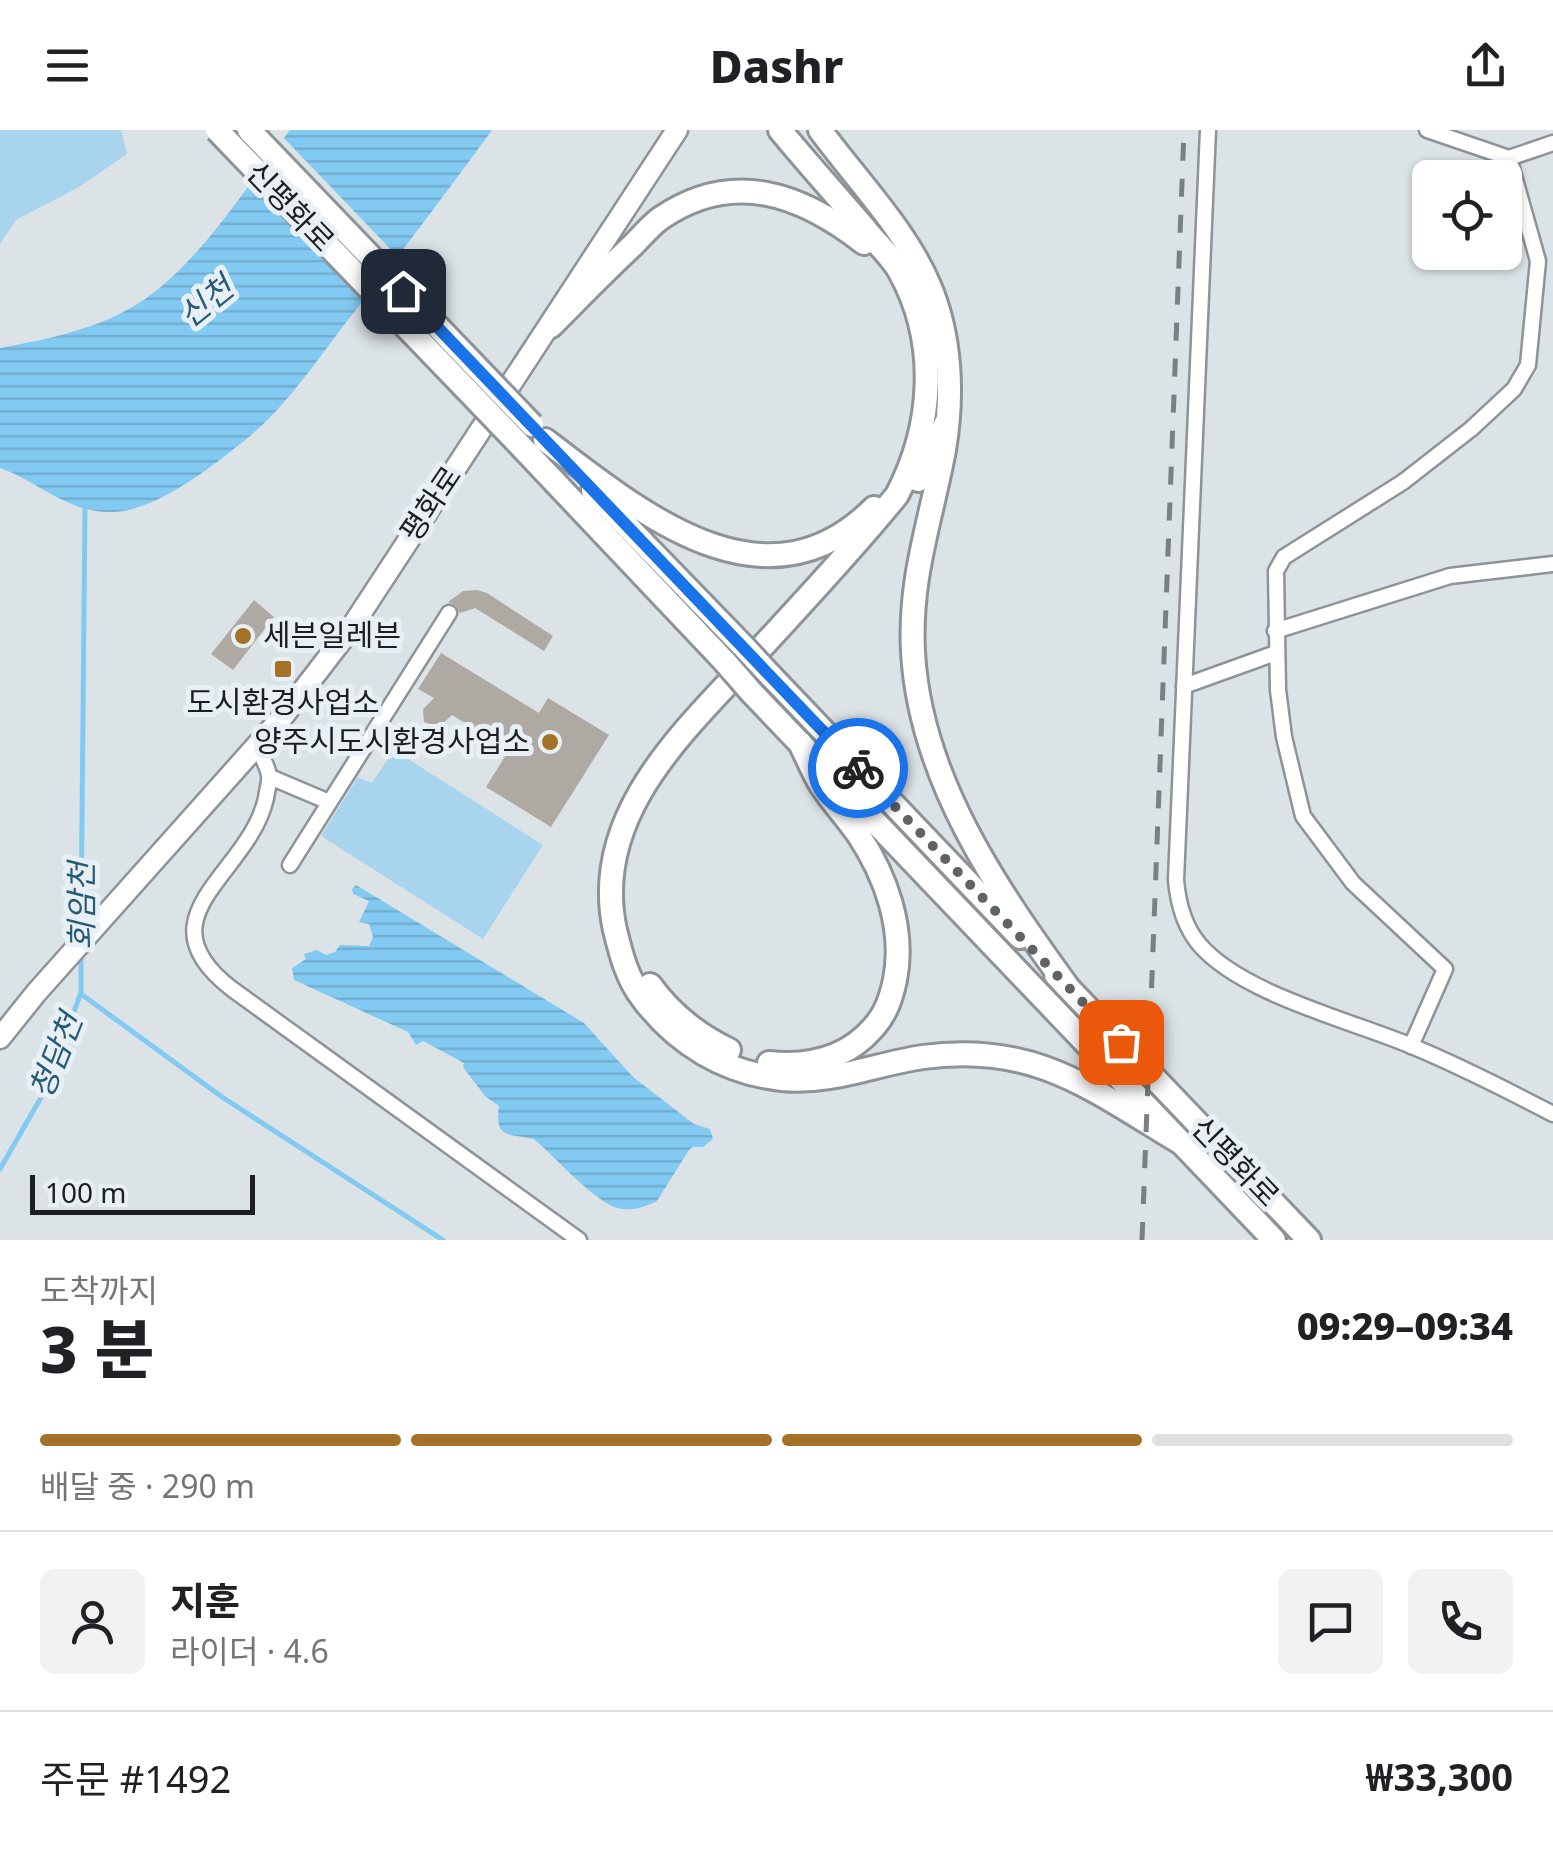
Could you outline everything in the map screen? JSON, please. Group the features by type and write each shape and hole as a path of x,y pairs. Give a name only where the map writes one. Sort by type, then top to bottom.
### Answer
{"highway":[{"name":"신평화로","path":"217,130 531,435"},
{"name":"신평화로","path":"249,130 734,654 770,675 1309,1240"},
{"path":"820,130 896,231 929,285 948,364 950,390 944,451 922,538 913,613 918,693 940,774 959,816 1030,935 1067,986"},
{"path":"783,134 899,271 921,332 928,386 918,444 897,496 662,757 630,810 615,851 610,886 621,956 636,990 660,1022 690,1046 733,1069 759,1076 814,1080 952,1054 1022,1060 1057,1070 1088,1085 1188,1147"},
{"path":"551,326 659,219 686,204 734,189 784,197 828,216 899,271"},
{"path":"800,743 820,784 858,836 878,872 898,936 897,968 886,1008 862,1040 844,1053 824,1060 772,1063 742,1056 711,1041 661,1000 646,980 628,926 624,891 630,856 645,815 676,762 897,515 916,486 947,420"},
{"path":"531,435 627,502 695,541 730,552 768,556 815,545 862,520 891,488 918,444"},
{"name":"신평화로","path":"734,654 752,693 1274,1240"}],"main road":[{"name":"평화로","path":"0,1038 258,746 351,628 677,130"}],"street":[{"path":"1208,130 1176,880 1187,926 1200,945 1229,970 1261,987 1411,1046 1553,1114"},
{"path":"1427,130 1509,158 1553,143"},
{"path":"1411,1046 1445,969 1354,883 1304,816 1284,737 1276,653 1276,571 1284,557 1402,482 1457,440 1514,389 1528,365 1538,261 1509,158"},
{"path":"1275,632 1450,576 1553,564"},
{"path":"290,865 449,613"},
{"path":"1184,686 1276,653"},
{"path":"258,746 270,778 262,812 247,843 194,918 194,938 202,958 232,990 579,1240"},
{"path":"270,778 329,802"}],"shaded area":[{"path":"0,130 121,130 127,154 79,187 16,220 0,244"},
{"path":"394,750 543,845 483,939 321,836 358,777 372,783"}],"water":[{"name":"신천","path":"290,130 492,130 288,397 250,436 203,472 147,504 112,512 81,508 0,468 0,348 94,325 145,299 205,242"},
{"path":"356,885 584,1023 633,1077 694,1124 710,1129 713,1139 703,1147 689,1150 657,1201 629,1209 612,1206 592,1193 534,1139 506,1133 499,1125 499,1106 485,1096 464,1063 423,1041 416,1045 408,1032 294,980 292,968 306,959 304,954 317,950 326,955 340,945 369,946 373,937 369,924 359,922 369,901 353,894"}],"pier":[{"path":"280,134 401,260 366,305 246,179"}],"building":[{"path":"477,590 553,636 544,651 475,608 460,613 448,602 463,591"},
{"name":"세븐일레븐","path":"254,600 274,617 233,670 211,654"},
{"name":"양주시도시환경사업소","path":"441,653 539,713 548,698 609,735 551,827 486,787 509,750 452,715 439,727 424,722 423,709 434,698 418,689"}],"waterway":[{"name":"회암천","path":"81,929 85,505"},
{"name":"회암천","path":"81,955 81,994 222,1097 443,1240"},
{"name":"청담천","path":"0,1169 47,1087 80,995"}],"railway":[{"path":"1142,1240 1184,130"}],"way so far":[{"path":"858,768 1121,1042"}],"place":[{"name":"세븐일레븐","path":"243,636"},
{"name":"도시환경사업소","path":"283,669"},
{"name":"양주시도시환경사업소","path":"550,742"}],"route":[{"path":"403,291 858,768"}]}
